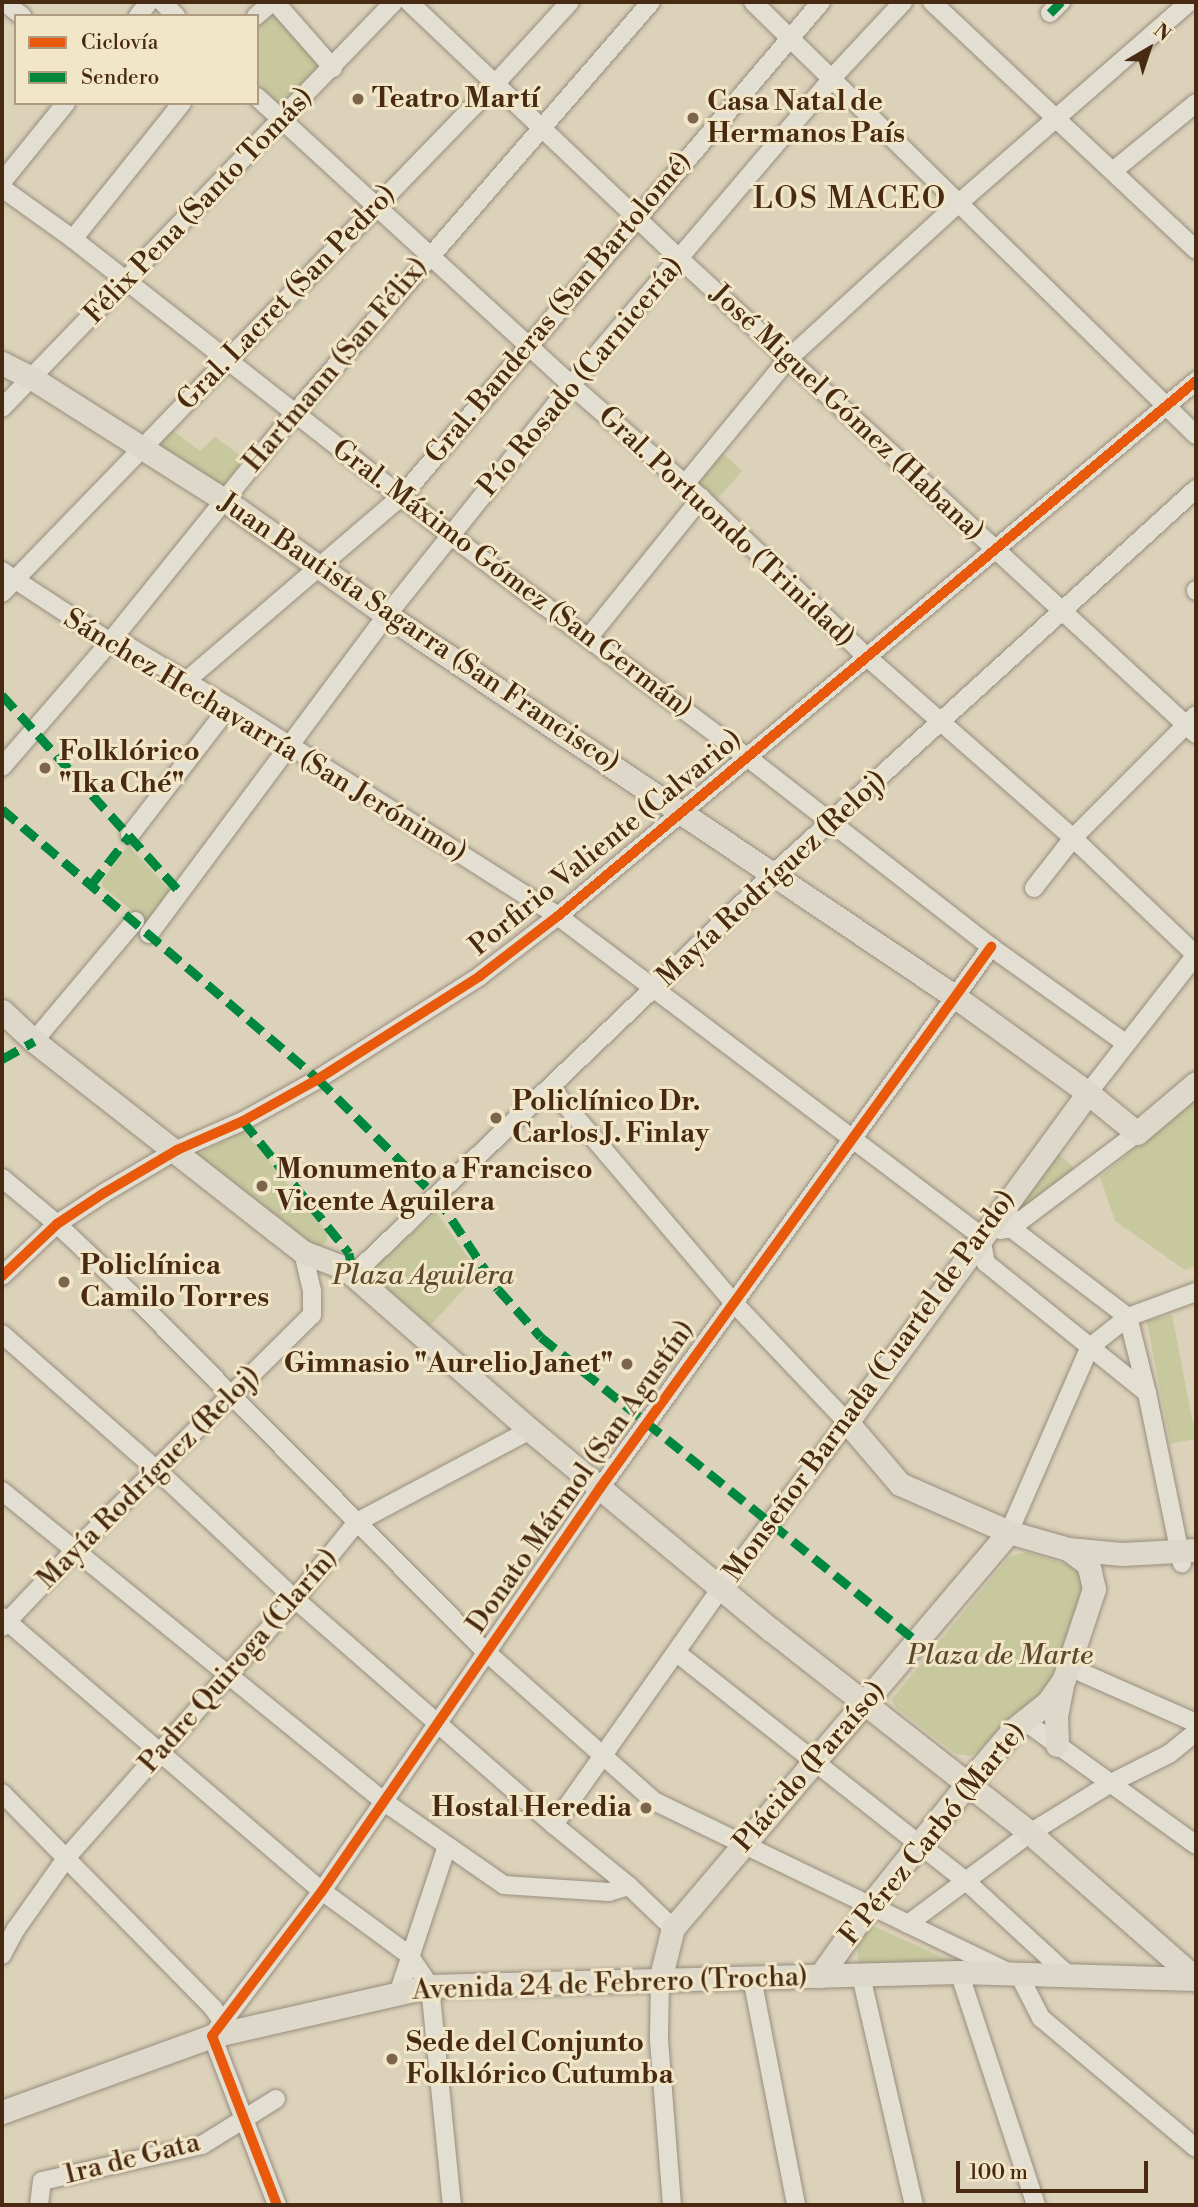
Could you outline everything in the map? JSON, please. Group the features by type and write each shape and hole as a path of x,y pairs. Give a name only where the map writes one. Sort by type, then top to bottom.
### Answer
{"main road":[{"name":"Juan Bautista Sagarra (San Francisco)","path":"2,363 32,378 223,499 387,615 957,998 1088,1093 1137,1133"},
{"path":"2,1011 34,1041 177,1150 303,1252 340,1266 353,1275 530,1430 721,1588 1030,1833 1196,1979"},
{"path":"1137,1133 1196,1083"},
{"name":"Monseñor Barnada (Cuartel de Pardo)","path":"847,1422 1007,1200 1088,1093"},
{"path":"847,1422 900,1484 1009,1532 1068,1549 1122,1555 1189,1556"},
{"name":"Plácido (Paraíso)","path":"660,1980 673,1928 1009,1532"},
{"path":"1068,1549 1087,1564 1094,1589"},
{"path":"1094,1589 1114,1568 1189,1556"},
{"name":"F Pérez Carbó (Marte)","path":"820,1976 871,1904 968,1783 1023,1720 1048,1702 1067,1673 1094,1589"},
{"path":"1057,1745 1056,1716 1067,1673"},
{"path":"850,1933 849,1954 861,1976"},
{"name":"Avenida 24 de Febrero (Trocha)","path":"2,2112 222,2030 430,1986 960,1972 1067,1973 1196,1979"}],"street":[{"path":"4,2 19,14"},
{"path":"258,14 273,2 333,68"},
{"name":"Félix Pena (Santo Tomás)","path":"2,408 127,282 394,2"},
{"name":"José Miguel Gómez (Habana)","path":"409,2 680,259 1063,611 1193,725"},
{"name":"Gral. Lacret (San Pedro)","path":"6,581 227,361 495,84 570,2"},
{"name":"Hartmann (San Félix)","path":"2,767 110,642 294,414 651,2"},
{"path":"753,2 1196,435"},
{"name":"Gral. Banderas (San Bartolomé)","path":"186,681 402,496 788,37 821,2"},
{"name":"Pío Rosado (Carnicería)","path":"149,934 387,615 571,385 832,78 903,2"},
{"path":"932,2 1196,250"},
{"path":"685,484 789,358 960,202 1188,7"},
{"name":"Gral. Portuondo (Trinidad)","path":"259,99 571,385 701,498 867,657 1073,838 1196,955"},
{"path":"1113,171 1196,103"},
{"path":"2,183 64,105"},
{"path":"73,239 180,105"},
{"name":"Gral. Máximo Gómez (San Germán)","path":"2,188 73,239 450,536 747,757 991,947 1125,1043"},
{"name":"Porfirio Valiente (Calvario)","path":"2,1276 57,1224 177,1150 243,1121 318,1079 480,976 558,916 1196,381"},
{"name":"Mayía Rodríguez (Reloj)","path":"353,1275 773,873 1196,489"},
{"path":"589,637 701,498"},
{"name":"Sánchez Hechavarría (San Jerónimo)","path":"6,581 110,642 128,646 229,707 558,916 981,1236"},
{"path":"130,835 229,707"},
{"path":"1034,888 1073,838 1193,725"},
{"path":"34,1041 135,921"},
{"name":"Donato Mármol (San Agustín)","path":"222,2030 439,1724 485,1651 600,1488 957,998 991,947"},
{"name":"Monseñor Barnada (Cuartel de Pardo)","path":"1088,1093 1196,955"},
{"path":"551,1088 733,1302 847,1422"},
{"path":"1137,1133 1010,1227 981,1236 986,1264 1147,1393"},
{"path":"2,1178 57,1224 485,1651 654,1801 1013,1973 1041,2018 1196,2148"},
{"path":"1007,1200 1010,1227 1128,1317 1189,1556"},
{"name":"Mayía Rodríguez (Reloj)","path":"4,1622 312,1315 312,1291 303,1252"},
{"name":"Plácido (Paraíso)","path":"1009,1532 1090,1347 1128,1317 1196,1292"},
{"path":"2,1335 157,1471 295,1599 554,1825 629,1886 673,1928"},
{"name":"Monseñor Barnada (Cuartel de Pardo)","path":"554,1825 604,1758 721,1588 847,1422"},
{"name":"Padre Quiroga (Clarín)","path":"2,1955 16,1928 67,1857 295,1599 357,1522 530,1430"},
{"path":"2,1491 383,1801 504,1885 609,1892 629,1886"},
{"path":"4,1622 162,1752 322,1891 409,1955 430,1986 452,2205"},
{"path":"677,1653 967,1882 1067,1973"},
{"path":"1067,1673 1196,1723"},
{"path":"1023,1720 1196,1844"},
{"path":"908,1924 1030,1833 1111,1783 1169,1754 1196,1732"},
{"path":"2,1793 67,1857 222,2030 243,2122 277,2205"},
{"path":"399,1991 447,1846"},
{"path":"960,1972 1036,2205"},
{"path":"861,1976 914,2205"},
{"path":"752,1978 796,2205"},
{"path":"660,1980 659,2040 672,2205"},
{"name":"1ra de Gata","path":"39,2205 42,2181 202,2145 243,2122 276,2099"}],"green space":[{"path":"273,9 322,65 280,110 259,90 259,23"},
{"path":"172,430 200,451 215,437 248,461 222,493 156,447"},
{"path":"720,451 742,471 714,503 691,483"},
{"path":"130,847 170,890 149,921 145,921 102,886 102,881 126,848"},
{"path":"1196,1098 1196,1265 1185,1270 1115,1221 1100,1177"},
{"path":"244,1131 327,1232 327,1242 318,1248 306,1245 194,1156"},
{"path":"1051,1148 1077,1170 1023,1209 1018,1208 1014,1204"},
{"name":"Plaza Aguilera","path":"436,1212 479,1273 425,1331 375,1286 375,1266"},
{"path":"1172,1315 1196,1439 1171,1444 1146,1320"},
{"name":"Plaza de Marte","path":"1026,1552 1073,1566 1079,1570 1084,1586 1049,1684 1039,1697 1014,1714 977,1752 970,1756 956,1754 895,1707 892,1699 1009,1557"},
{"path":"869,1924 953,1962 859,1967 857,1942"}],"marked path":[{"path":"1050,13 1061,2"},
{"path":"2,695 180,892"},
{"path":"2,809 318,1079 437,1197 498,1289 541,1337 917,1642"},
{"path":"91,885 130,835"},
{"path":"2,1059 34,1041"},
{"path":"243,1121 349,1253 353,1275"}],"cycle path":[{"path":"2,1276 57,1224 104,1193 177,1150 243,1121 318,1079 480,976 558,916 1196,381"},
{"path":"277,2205 212,2036 322,1891 600,1488 991,947"}],"place":[{"name":"Teatro Martí","path":"358,99"},
{"name":"Casa Natal de Hermanos País","path":"693,118"},
{"name":"Folklórico \"Ika Ché\"","path":"45,768"},
{"name":"Policlínico Dr. Carlos J. Finlay","path":"496,1118"},
{"name":"Monumento a Francisco Vicente Aguilera","path":"262,1186"},
{"name":"Policlínica Camilo Torres","path":"64,1282"},
{"name":"Gimnasio \"Aurelio Janet\"","path":"627,1364"},
{"name":"Hostal Heredia","path":"646,1808"},
{"name":"Sede del Conjunto Folklórico Cutumba","path":"392,2059"}],"district":[{"name":"LOS MACEO","path":"850,199"}]}
